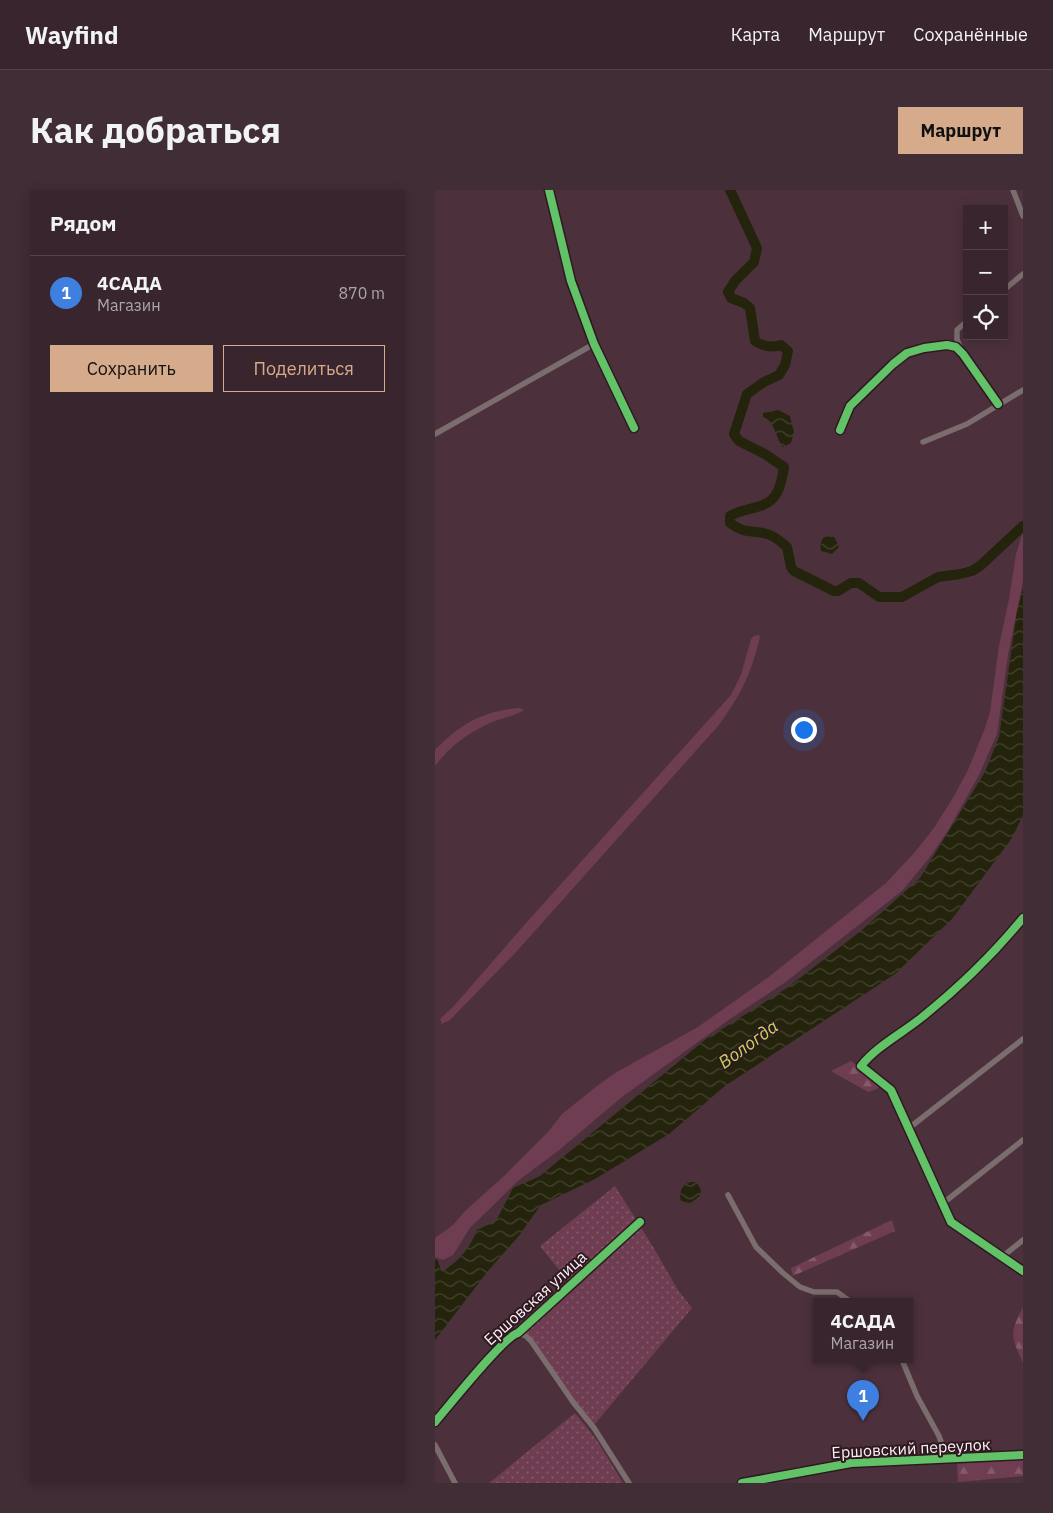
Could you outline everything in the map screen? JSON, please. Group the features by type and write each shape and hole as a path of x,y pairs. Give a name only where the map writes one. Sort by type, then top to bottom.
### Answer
{"street":[{"path":"549,190 571,281 594,344 634,428"},
{"path":"1013,190 1023,216"},
{"path":"1008,287 1023,274"},
{"path":"963,325 957,330 957,338 963,354"},
{"path":"435,434 594,344"},
{"path":"840,430 850,406 893,364 907,353 924,348 947,345 956,347 998,404"},
{"path":"923,442 960,428 1023,390"},
{"path":"1023,918 1000,946 963,984 870,1055 861,1066 891,1090 951,1222 957,1228 1023,1271"},
{"path":"909,1128 1023,1039"},
{"path":"942,1204 1023,1140"},
{"path":"728,1195 756,1247 783,1273 800,1287 814,1292 837,1292 845,1298"},
{"name":"Ершовская улица","path":"435,1422 485,1363 510,1337 518,1333 640,1222"},
{"path":"1002,1257 1023,1240"},
{"path":"518,1333 526,1336 531,1341 573,1402 594,1428 629,1483"},
{"path":"903,1363 920,1402 939,1436 947,1459"},
{"path":"435,1445 455,1483"},
{"name":"Ершовский переулок","path":"742,1483 851,1463 1023,1455"}],"green space":[{"path":"1023,532 1023,581 1008,655 997,734 979,775 949,829 930,857 902,891 787,981 730,1019 622,1097 558,1151 519,1180 470,1228 453,1255 443,1260 435,1257 435,1238 453,1225 465,1211 503,1177 548,1132 562,1114 615,1073 698,1027 770,976 886,883 914,853 934,828 954,796 968,770 985,728 990,712 999,646 1016,554"},
{"path":"759,635 757,650 749,673 733,704 718,726 517,951 450,1020 442,1024 440,1019 453,1007 731,695 741,675 751,639"},
{"path":"519,708 524,710 490,723 467,736 446,753 435,766 435,750 463,726 494,712"},
{"path":"851,1061 883,1084 877,1089 868,1092 831,1071"},
{"path":"615,1186 678,1290 692,1308 594,1425 525,1330 571,1285 540,1246"},
{"path":"892,1220 895,1231 793,1276 791,1268"},
{"path":"1023,1307 1023,1363 1013,1335 1015,1323"},
{"path":"575,1413 596,1439 623,1483 489,1483"},
{"path":"1023,1459 1023,1476 958,1482 957,1463"}],"water":[{"path":"778,410 790,416 794,432 791,443 783,447 773,426 763,417 763,413"},
{"path":"830,535 835,538 839,547 832,554 821,551 820,544 823,538"},
{"name":"Вологда","path":"1023,588 1023,815 1012,838 952,919 895,974 725,1086 669,1134 595,1179 541,1205 518,1237 488,1271 435,1340 435,1260 437,1259 442,1272 448,1268 463,1254 477,1230 496,1221 513,1188 540,1176 706,1039 787,988 862,930 920,878 985,772 999,737 1017,611"},
{"path":"691,1182 696,1182 701,1194 690,1203 681,1201 681,1189"}],"waterway":[{"path":"730,190 757,248 754,262 735,281 728,292 731,298 744,303 750,308 755,341 767,346 781,345 788,351 785,365 779,375 764,382 747,394 734,434 739,441 763,453 784,467 780,487 774,497 764,505 730,516 730,523 736,527 770,535 775,538 787,547 791,567 794,571 834,591 838,591 851,583 859,583 879,597 902,597 938,577 972,571 1023,526"}],"cycle path":[{"path":"549,190 571,281 594,344 634,428"},
{"path":"840,430 850,406 893,364 907,353 924,348 947,345 956,347 998,404"},
{"path":"1023,918 999,946 962,983 921,1018 874,1052 861,1066 891,1090 951,1222 1023,1271"},
{"path":"435,1422 501,1346 518,1333 640,1222"},
{"path":"742,1483 851,1463 1023,1455"}],"place":[{"name":"4САДА","path":"863,1421"}]}
